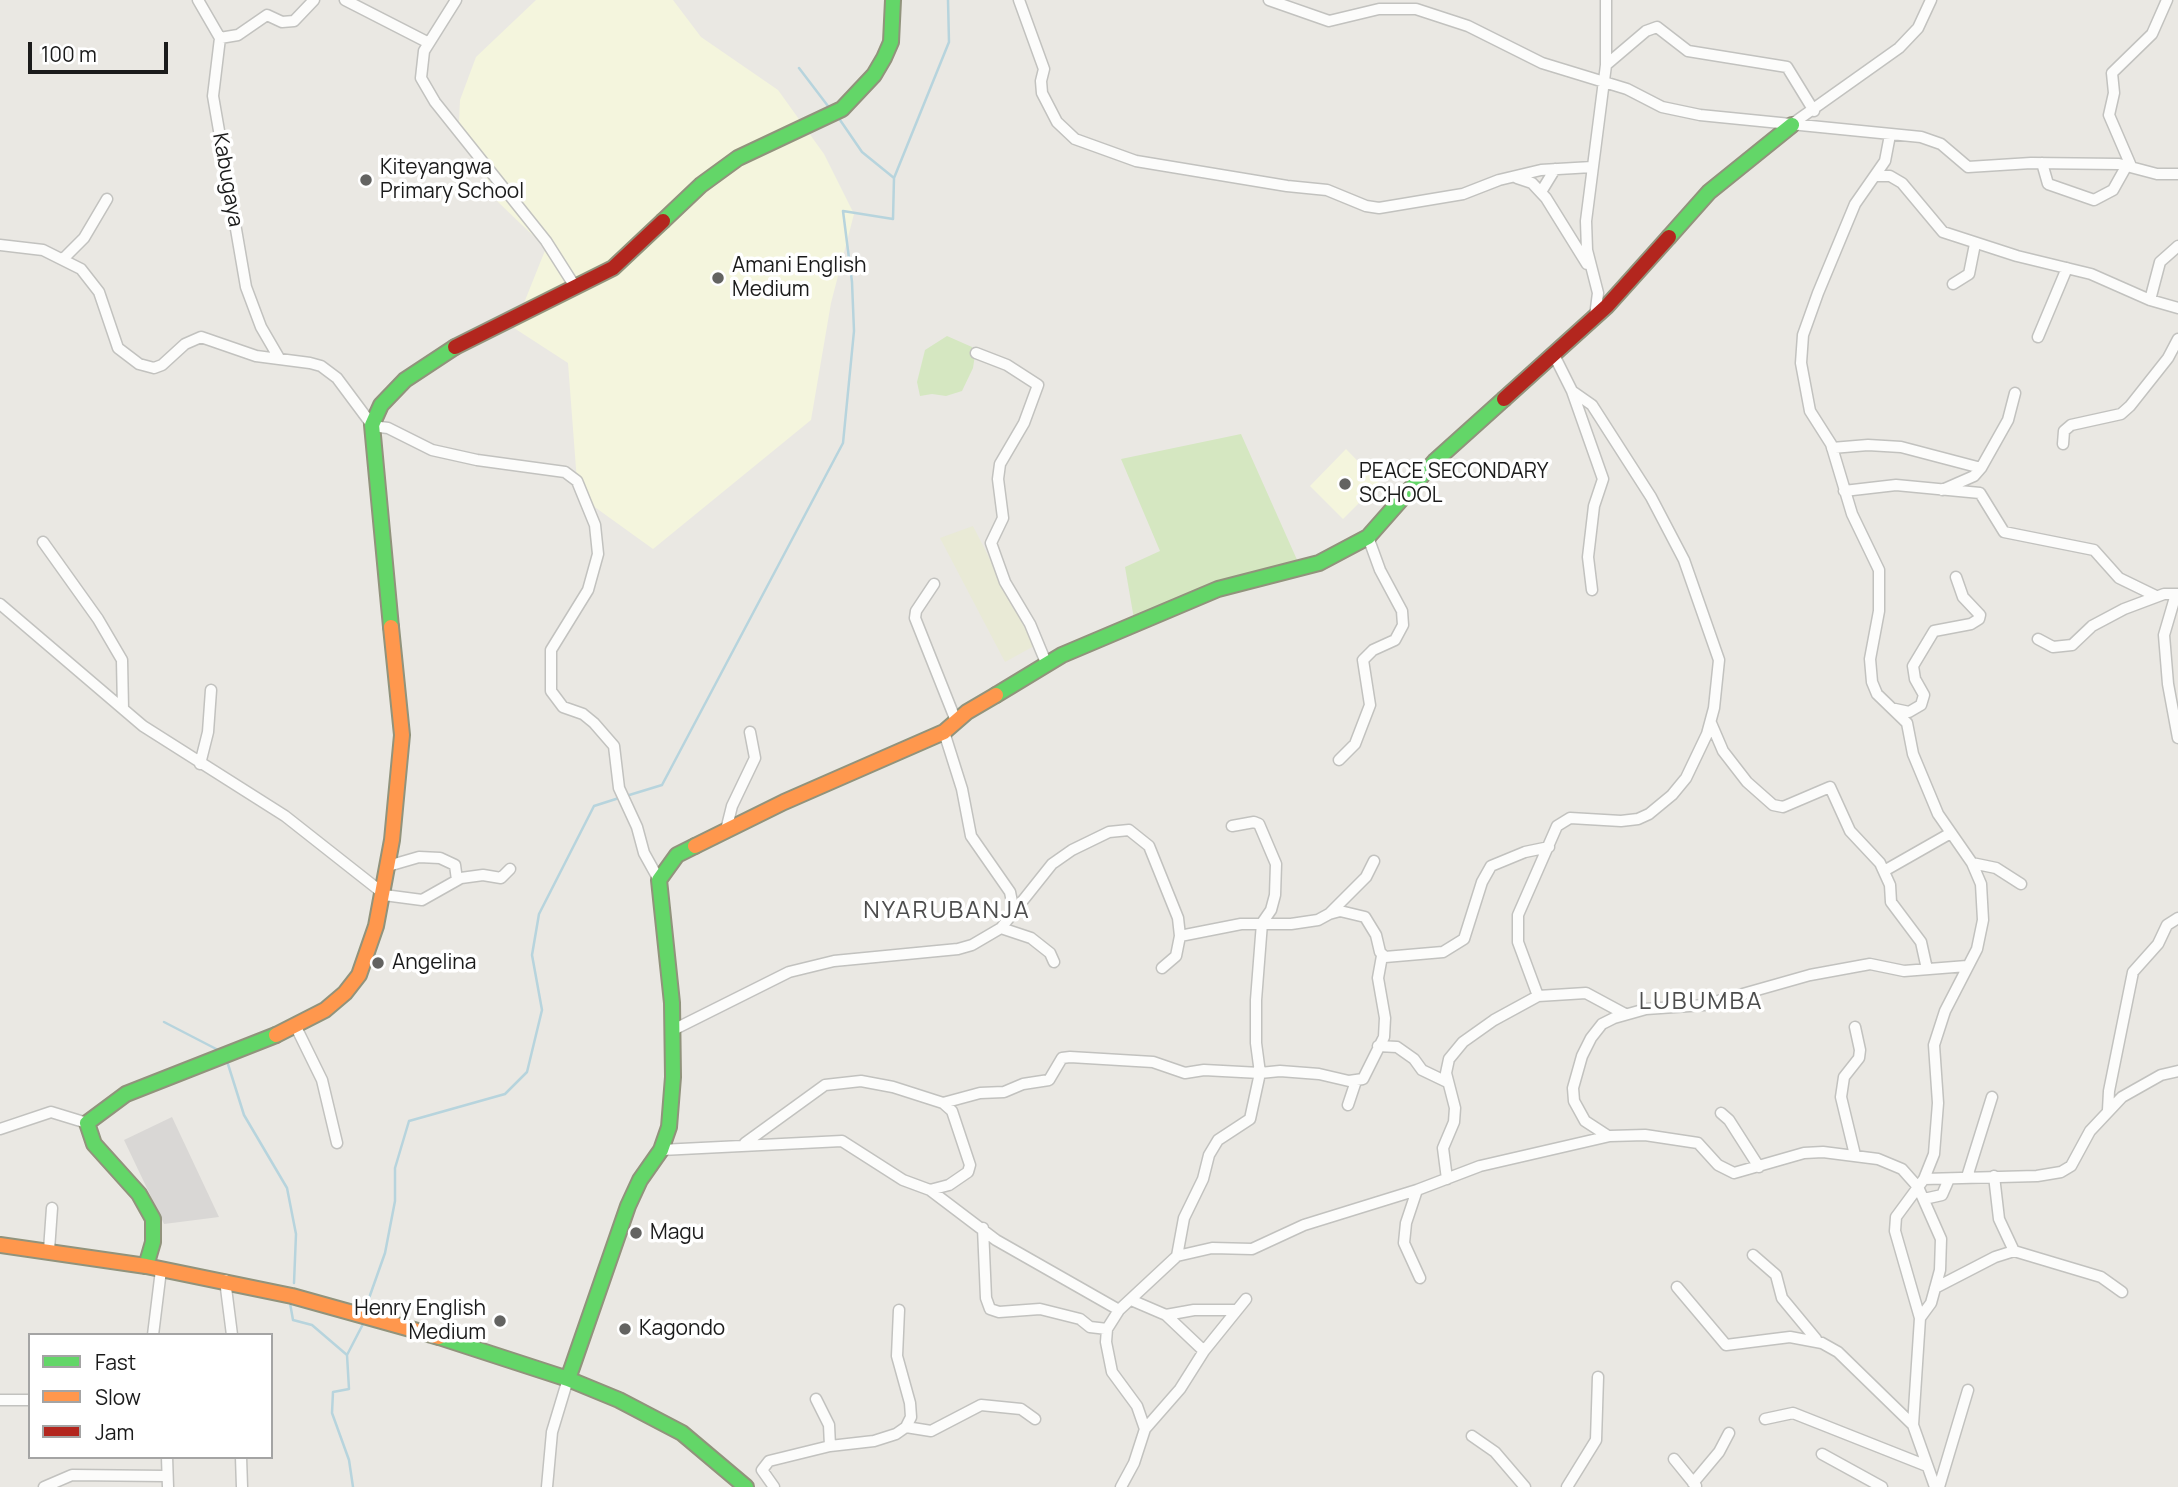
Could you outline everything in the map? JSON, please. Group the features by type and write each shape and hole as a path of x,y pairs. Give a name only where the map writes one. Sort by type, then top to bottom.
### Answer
{"main road":[{"path":"146,1266 153,1242 153,1219 139,1194 94,1144 88,1134 87,1123 127,1094 296,1027 335,1002 359,975 367,959 384,895 402,735 372,426 390,395 420,368 574,285 613,268 631,255 701,185 738,158 842,109 874,75 884,58 891,42 894,2"},
{"path":"568,1379 628,1206 640,1180 661,1150 669,1127 672,1003 659,880 667,865 677,855 726,830 818,786 944,732 956,721 1084,645 1218,589 1319,562 1368,537 1435,460 1595,316 1709,192 1792,125"},
{"path":"0,1245 49,1250 225,1280 401,1325 568,1379 619,1399 682,1433 746,1487"}],"street":[{"path":"198,0 219,38 238,35 267,15 282,22 294,21 314,0"},
{"path":"345,0 429,43"},
{"path":"456,0 422,58 422,78 435,102 546,241 574,285"},
{"path":"1019,0 1044,69 1041,86 1047,104 1064,131 1088,145 1144,163 1327,190 1366,206 1378,208 1463,194 1499,180 1555,169 1592,167"},
{"path":"1269,0 1318,20 1379,9 1416,9 1468,26 1542,62 1602,79 1662,107 1700,116 1931,139 1969,167 2042,163 2129,165 2157,174 2178,174"},
{"path":"1595,316 1598,293 1591,271 1586,221 1602,79 1606,65 1606,0"},
{"path":"1792,125 1899,48 1918,28 1931,0"},
{"path":"2129,165 2109,116 2114,93 2112,73 2114,68 2152,34 2167,0"},
{"path":"1606,65 1646,31 1657,27 1688,51 1787,67 1814,111"},
{"name":"Kabugaya","path":"219,38 213,96 230,182 232,217 252,306 279,358"},
{"path":"1891,135 1885,161 1878,176 1856,204 1802,335 1801,363 1809,405 1832,448 1857,527 1879,570 1879,611 1870,671 1877,694 1907,723 1913,754 1949,834 1972,863 1981,884 1983,920 1977,949 1937,1030 1934,1045 1937,1139 1933,1160 1921,1183 1896,1217 1895,1231 1920,1318 1913,1425 1937,1487"},
{"path":"2042,163 2048,184 2094,200 2113,190 2129,165"},
{"path":"1541,192 1555,169"},
{"path":"1878,176 1890,176 1902,183 1944,232 1975,244 2091,274 2150,300 2175,307 2178,318"},
{"path":"1517,178 1532,183 1541,192 1591,271"},
{"path":"63,259 84,238 107,199"},
{"path":"1954,284 1969,274 1975,244"},
{"path":"0,245 43,250 81,269 94,283 118,348 139,364 154,368 162,365 185,344 201,337 247,354 310,363 329,371 372,426 388,428 432,450 477,460 565,472 577,481 596,525 596,563 588,590 551,650 551,691 563,707 583,714 614,746 619,788 637,827 644,853 659,880"},
{"path":"2150,300 2160,262 2178,246"},
{"path":"2038,337 2067,268"},
{"path":"2063,444 2064,431 2071,425 2121,414 2130,406 2168,358 2178,339"},
{"path":"1553,353 1572,391 1603,479 1594,506 1588,557 1592,590"},
{"path":"976,354 1007,365 1038,385 1024,423 1000,464 998,479 1003,518 990,544 1000,571 1030,624 1047,665"},
{"path":"1538,996 1518,942 1518,915 1530,881 1557,826 1570,818 1621,821 1638,819 1660,806 1686,778 1711,723 1719,660 1684,560 1651,497 1592,405 1572,391"},
{"path":"1941,491 1974,476 1981,468 2008,420 2015,393"},
{"path":"1832,448 1868,445 1901,447 1981,468"},
{"path":"1844,491 1889,485 1980,493 2004,532 2094,550 2119,578 2156,596"},
{"path":"1339,760 1355,744 1370,705 1363,660 1366,654 1395,639 1403,625 1402,611 1380,570 1368,537"},
{"path":"43,542 98,620 122,660 124,709"},
{"path":"1891,707 1909,712 1922,705 1924,695 1915,679 1913,666 1934,631 1971,624 1979,619 1980,615 1963,597 1956,577"},
{"path":"934,584 922,601 915,618 956,721"},
{"path":"2038,639 2053,647 2072,645 2092,626 2156,596 2177,594 2164,635 2168,684 2178,738"},
{"path":"0,604 124,709 200,764 295,824 384,895 422,900 457,880 483,875 501,878 510,869"},
{"path":"200,764 206,746 211,691"},
{"path":"1711,723 1723,751 1746,782 1773,805 1783,807 1830,787 1850,831 1884,871 1892,892 1891,902 1921,942 1927,969"},
{"path":"726,830 733,806 755,758 750,732"},
{"path":"944,732 964,798 971,836 1010,892 1014,912"},
{"path":"1177,1256 1189,1201 1203,1179 1209,1154 1218,1140 1250,1119 1260,1073 1255,1024 1262,923 1271,910 1275,895 1274,856 1259,824 1254,822 1232,826"},
{"path":"671,1031 789,972 834,961 958,949 972,945 1001,929 1052,864 1072,850 1109,832 1129,830 1149,846 1172,899 1180,936 1175,956 1162,968"},
{"path":"1884,871 1949,834"},
{"path":"1382,956 1426,956 1459,945 1468,932 1482,882 1491,866 1535,848 1549,847"},
{"path":"388,866 419,857 440,858 455,865 457,880"},
{"path":"1329,914 1366,877 1374,861"},
{"path":"1972,863 1996,869 2021,884"},
{"path":"943,1103 980,1093 1004,1092 1023,1084 1049,1080 1064,1057 1100,1056 1153,1062 1185,1073 1204,1070 1319,1074 1356,1081 1366,1076 1385,1029 1378,978 1382,956 1365,917 1340,911 1305,923 1262,923 1180,936"},
{"path":"2108,1110 2109,1091 2117,1062 2133,972 2158,944 2167,925 2178,918"},
{"path":"1001,929 1031,938 1050,953 1054,962"},
{"path":"1610,1136 1585,1121 1574,1101 1573,1088 1582,1056 1602,1024 1625,1014 1731,999 1834,969 1870,964 1904,971 1967,966"},
{"path":"1447,1179 1443,1148 1454,1122 1455,1108 1447,1082 1449,1059 1463,1042 1494,1020 1538,996 1586,993 1625,1014"},
{"path":"296,1027 322,1080 337,1143"},
{"path":"1855,1027 1859,1058 1844,1077 1841,1097 1855,1155"},
{"path":"1378,1046 1397,1047 1414,1059 1422,1070 1447,1082"},
{"path":"1921,1183 1967,1177 2037,1176 2061,1172 2077,1159 2090,1131 2108,1110 2136,1087 2161,1074 2178,1071"},
{"path":"745,1143 825,1086 844,1081 877,1083 943,1103 952,1111 970,1165 968,1172 949,1185 930,1190"},
{"path":"1348,1105 1356,1081"},
{"path":"1967,1177 1992,1097"},
{"path":"0,1129 42,1113 68,1115 87,1123"},
{"path":"1721,1113 1729,1120 1759,1167"},
{"path":"1145,1429 1137,1406 1112,1372 1108,1358 1107,1329 1119,1310 1177,1256 1212,1248 1252,1249 1304,1225 1503,1160 1610,1136 1646,1135 1699,1143 1726,1171 1734,1173 1804,1153 1855,1155 1878,1159 1902,1169 1921,1183 1924,1199 1941,1239 1941,1264 1935,1288 1931,1303 1920,1318"},
{"path":"661,1150 745,1143 842,1141 902,1180 930,1190 996,1240 1119,1310"},
{"path":"1994,1176 1999,1219 2014,1251"},
{"path":"1924,1199 1942,1195 1949,1179"},
{"path":"1417,1190 1406,1223 1404,1243 1420,1278"},
{"path":"49,1250 52,1208"},
{"path":"983,1228 986,1298 990,1309 999,1312 1040,1309 1080,1319 1090,1327 1107,1329"},
{"path":"1935,1288 1995,1256 2014,1251 2101,1277 2122,1292"},
{"path":"1753,1255 1776,1275 1782,1298 1816,1340"},
{"path":"153,1333 161,1270"},
{"path":"225,1280 232,1333"},
{"path":"1676,1287 1726,1345 1790,1336 1816,1340 1838,1352 1913,1425"},
{"path":"1121,1487 1134,1463 1145,1429 1187,1381 1204,1350 1246,1299"},
{"path":"1131,1300 1166,1315 1204,1350"},
{"path":"774,1487 762,1471 769,1461 830,1446 874,1441 896,1434 906,1427 911,1417 910,1403 897,1356 899,1310"},
{"path":"1166,1315 1194,1310 1236,1310"},
{"path":"1567,1487 1596,1440 1598,1377"},
{"path":"547,1487 552,1432 568,1379"},
{"path":"1937,1487 1968,1390"},
{"path":"816,1399 829,1425 830,1446"},
{"path":"0,1400 28,1400"},
{"path":"906,1427 931,1431 981,1405 1021,1409 1035,1419"},
{"path":"1765,1419 1793,1413 1927,1466"},
{"path":"1675,1459 1695,1485 1729,1433"},
{"path":"1472,1436 1495,1452 1525,1487"},
{"path":"1822,1454 1882,1487"},
{"path":"167,1459 167,1487"},
{"path":"240,1459 242,1487"},
{"path":"44,1487 72,1475 165,1476"},
{"path":"110,1475 115,1487"}],"shaded area":[{"path":"536,0 673,0 701,37 778,90 824,154 854,214 831,303 811,420 653,549 578,495 568,363 514,328 546,248 497,201 459,122 460,100 476,57"},
{"name":"PEACE SECONDARY SCHOOL","path":"1346,449 1379,483 1343,519 1310,486"},
{"path":"973,526 1034,646 1005,662 940,538"},
{"path":"172,1117 219,1217 164,1224 124,1140"}],"green space":[{"path":"947,336 972,347 975,355 973,368 962,391 946,396 920,396 917,382 925,350"},
{"path":"1241,434 1298,562 1134,619 1125,567 1160,551 1121,459"}],"waterway":[{"path":"894,178 949,42 948,0"},
{"path":"799,68 831,110"},
{"path":"626,796 662,785 843,443 854,331 852,282 843,211 893,219 894,178 862,152 838,117"},
{"path":"368,1301 385,1253 395,1201 395,1168 409,1121 505,1094 527,1072 542,1010 532,955 539,914 594,806 619,798"},
{"path":"164,1022 222,1052"},
{"path":"227,1061 244,1115 287,1188 296,1234 294,1283"},
{"path":"290,1303 293,1320 312,1325 347,1355"},
{"path":"353,1487 349,1460 332,1413 333,1392 349,1389 347,1355 363,1324"}],"traffic: fast":[{"path":"663,221 701,185 738,158 842,109 874,75 884,58 891,42 893,0"},
{"path":"1669,237 1709,192 1792,125"},
{"path":"391,627 372,425 381,405 405,380 455,347"},
{"path":"996,695 1062,655 1218,589 1319,563 1368,537 1435,461 1504,399"},
{"path":"568,1379 628,1206 640,1180 661,1150 669,1127 673,1077 672,1003 659,880 677,855 695,846"},
{"path":"146,1266 153,1242 153,1219 139,1194 94,1144 87,1123 126,1094 276,1035"},
{"path":"439,1337 568,1379 619,1400 682,1433 746,1487"}],"traffic: slow":[{"path":"276,1035 325,1010 345,993 359,975 376,926 392,840 402,735 391,627"},
{"path":"695,846 784,802 944,732 967,712 996,695"},
{"path":"0,1245 146,1266 292,1296 439,1337"}],"traffic: jam":[{"path":"455,347 613,268 663,221"},
{"path":"1504,399 1607,306 1669,237"}],"place":[{"name":"Kiteyangwa Primary School","path":"366,180"},
{"name":"Amani English Medium","path":"718,278"},
{"name":"PEACE SECONDARY SCHOOL","path":"1345,484"},
{"name":"Angelina","path":"378,963"},
{"name":"Magu","path":"636,1233"},
{"name":"Henry English Medium","path":"500,1321"},
{"name":"Kagondo","path":"625,1329"}],"district":[{"name":"NYARUBANJA","path":"947,911"},
{"name":"LUBUMBA","path":"1701,1002"}]}
